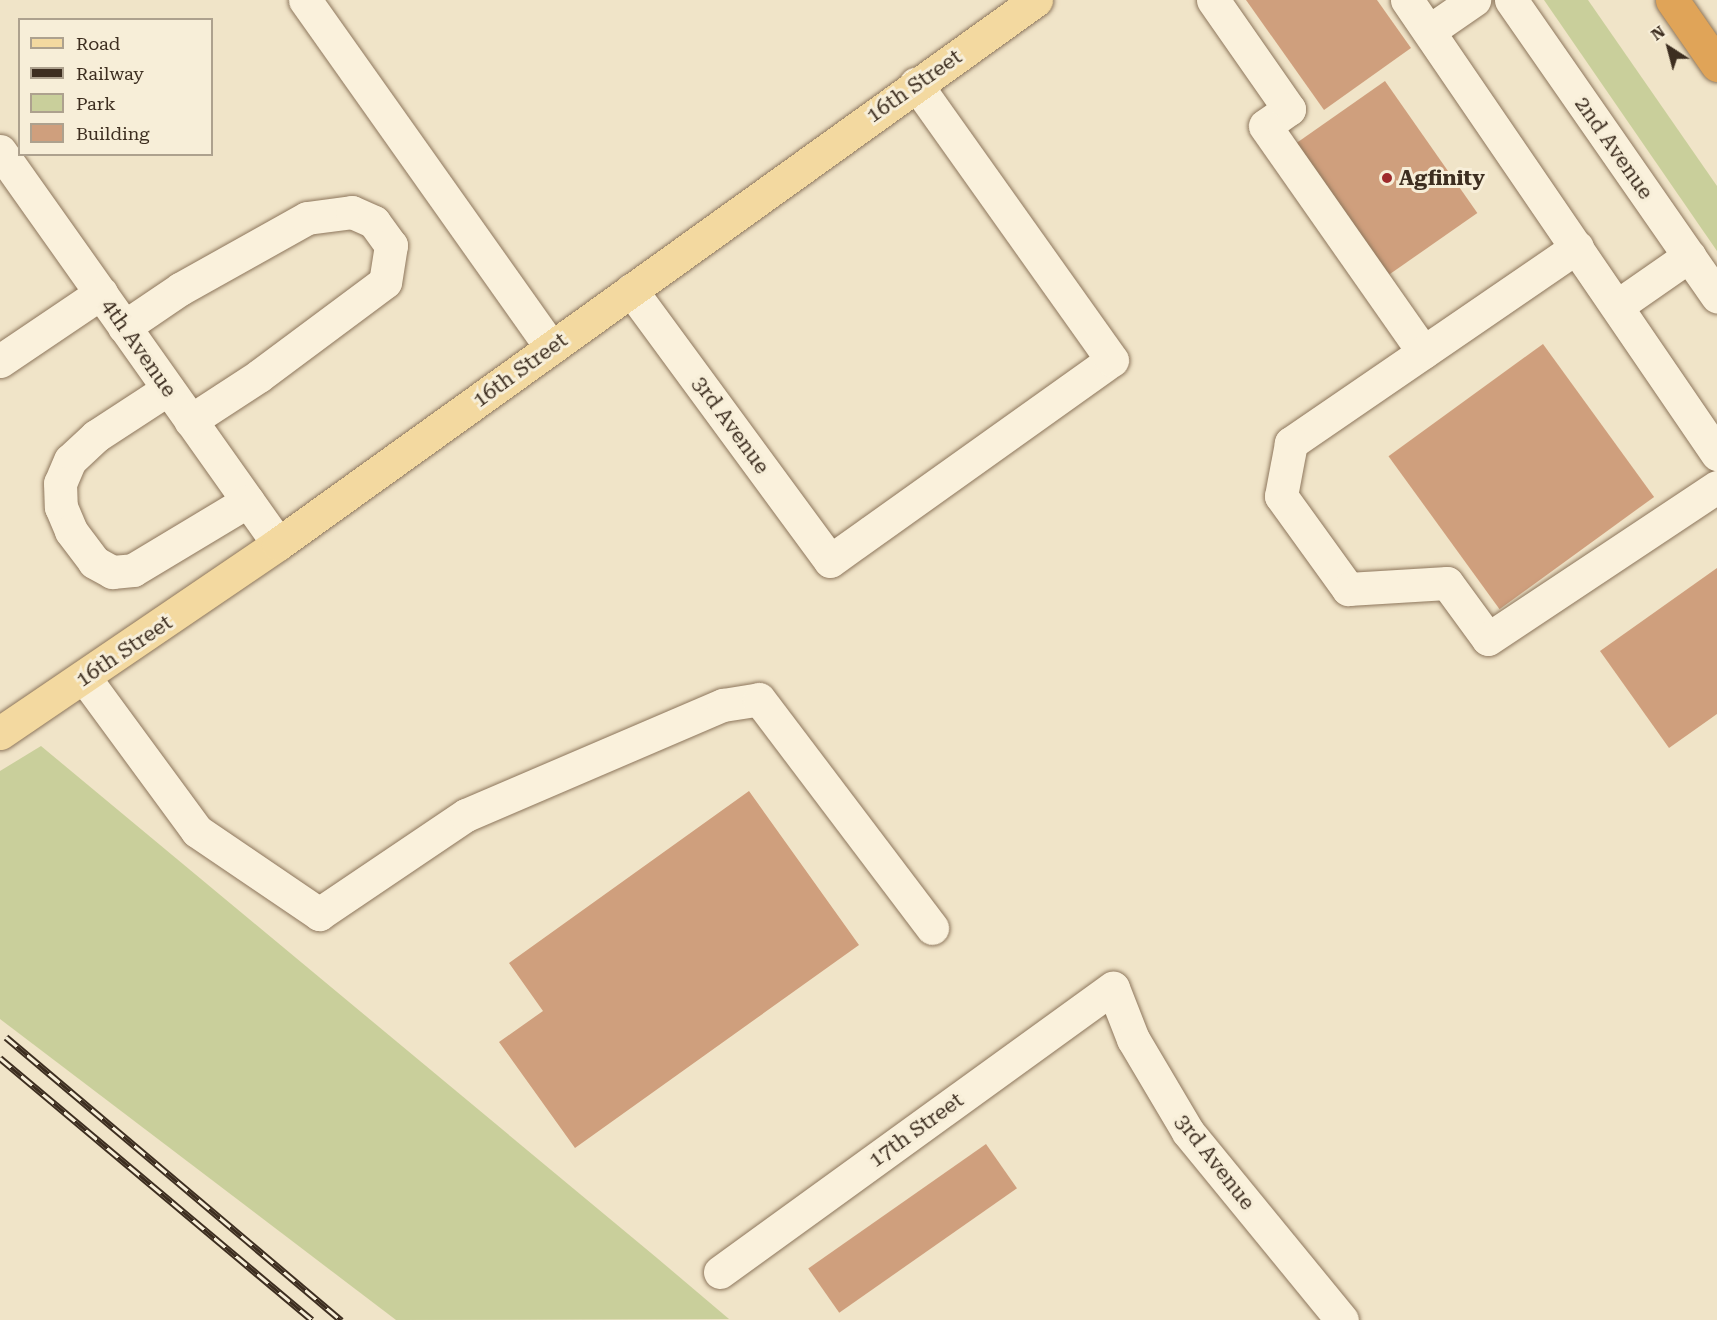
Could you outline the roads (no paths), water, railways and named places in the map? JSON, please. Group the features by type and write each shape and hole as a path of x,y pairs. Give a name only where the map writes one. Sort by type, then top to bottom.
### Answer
{"highway":[{"path":"1672,0 1717,65"}],"main road":[{"name":"16th Street","path":"0,733 278,544 1036,0"}],"street":[{"path":"305,0 551,348"},
{"path":"1212,0 1289,109 1265,126 1423,352"},
{"path":"1407,0 1717,454"},
{"path":"1429,31 1474,0"},
{"name":"2nd Avenue","path":"1511,0 1717,296"},
{"name":"3rd Avenue","path":"631,290 830,561 1112,360 916,84"},
{"name":"4th Avenue","path":"0,151 278,544"},
{"path":"124,327 180,289 307,218 352,212 374,222 386,237 391,245 385,282 259,376 190,421"},
{"path":"1577,248 1291,443 1281,496 1348,589 1447,584 1488,639 1717,487"},
{"path":"1617,306 1689,256"},
{"path":"0,361 100,293"},
{"path":"168,389 96,436 70,460 60,483 61,507 71,531 94,562 112,572 134,570 248,501"},
{"path":"84,677 197,831 319,914 466,815 723,705 759,699 932,928"},
{"name":"3rd Avenue","path":"1113,988 1133,1039 1188,1132 1342,1320"},
{"name":"17th Street","path":"720,1272 1113,988"}],"railway":[{"path":"6,1037 341,1320"},
{"path":"0,1058 312,1320"}],"place":[{"name":"Agfinity","path":"1387,178"}]}
